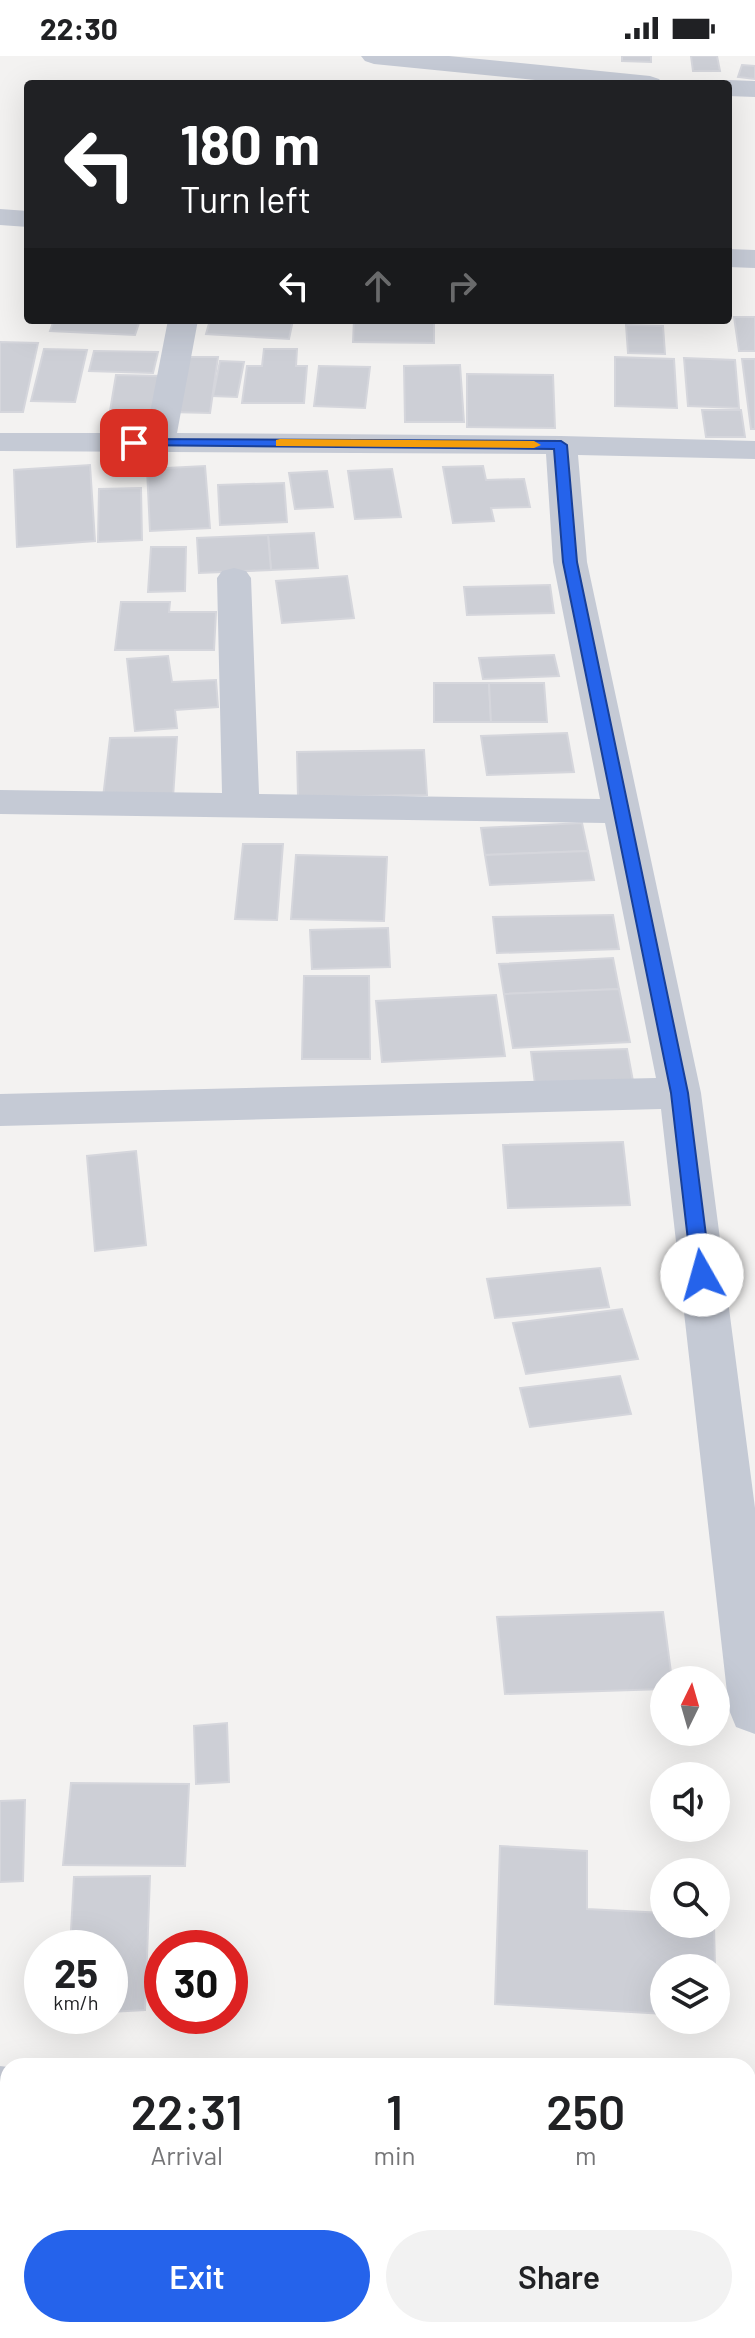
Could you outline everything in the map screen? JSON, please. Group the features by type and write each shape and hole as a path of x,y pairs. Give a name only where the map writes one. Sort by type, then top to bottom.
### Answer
{"street":[{"path":"374,56 611,80"},
{"path":"732,88 755,89"},
{"path":"0,217 24,219"},
{"path":"732,258 755,259"},
{"path":"160,443 182,324"},
{"path":"0,442 561,445 755,450"},
{"path":"561,445 570,562 680,1093 755,1710"},
{"path":"234,578 241,806"},
{"path":"0,802 623,811"},
{"path":"0,1110 680,1093"}],"building":[{"path":"622,56 651,56 651,62 622,61"},
{"path":"691,56 717,56 720,71 693,71"},
{"path":"742,65 755,66 755,79 738,77"},
{"path":"734,317 755,317 755,351 739,351"},
{"path":"53,324 139,324 135,335 50,331"},
{"path":"209,324 292,324 289,339 206,334"},
{"path":"354,324 434,324 434,343 353,342"},
{"path":"626,325 663,326 665,354 628,353"},
{"path":"0,342 38,343 23,412 0,412"},
{"path":"44,349 87,350 75,402 31,401"},
{"path":"264,349 297,349 296,366 307,366 304,403 242,403 247,366 262,366"},
{"path":"94,351 158,352 153,373 89,371"},
{"path":"179,357 218,357 210,413 170,412"},
{"path":"615,357 674,359 677,408 615,406"},
{"path":"684,358 735,360 739,408 688,406"},
{"path":"742,359 755,359 755,429 751,429"},
{"path":"220,361 244,362 237,397 213,396"},
{"path":"460,365 464,422 405,422 404,366"},
{"path":"319,366 370,367 365,408 314,406"},
{"path":"467,374 553,375 555,428 467,427"},
{"path":"116,375 162,376 156,411 110,411"},
{"path":"702,410 741,410 745,437 706,437"},
{"path":"90,465 95,541 17,547 14,470"},
{"path":"205,466 210,528 150,531 147,469"},
{"path":"483,466 486,480 524,479 530,507 491,508 494,521 453,523 443,467"},
{"path":"392,469 401,517 355,519 348,471"},
{"path":"327,471 333,507 295,509 289,473"},
{"path":"284,483 287,522 220,525 218,485"},
{"path":"141,488 142,540 98,542 99,489"},
{"path":"314,533 318,568 271,570 268,535"},
{"path":"268,535 271,570 199,573 197,538"},
{"path":"151,547 186,547 185,591 148,592"},
{"path":"347,576 354,618 282,623 276,581"},
{"path":"550,585 554,613 467,615 464,587"},
{"path":"121,602 170,602 169,612 216,612 214,650 115,650"},
{"path":"554,655 559,676 483,679 479,658"},
{"path":"168,656 172,682 216,680 218,707 175,710 177,728 135,731 127,659"},
{"path":"434,683 489,683 491,722 434,722"},
{"path":"489,683 544,683 547,722 491,722"},
{"path":"567,733 574,772 487,775 481,736"},
{"path":"177,737 173,798 103,798 110,738"},
{"path":"424,750 427,795 298,797 297,752"},
{"path":"582,823 588,851 485,855 481,828"},
{"path":"243,844 283,844 277,920 235,919"},
{"path":"588,851 594,880 490,885 485,855"},
{"path":"296,855 387,857 384,921 291,919"},
{"path":"613,915 619,949 497,953 493,917"},
{"path":"388,928 390,967 312,969 310,930"},
{"path":"613,958 619,989 504,994 499,964"},
{"path":"304,976 369,976 370,1059 302,1059"},
{"path":"619,989 630,1042 513,1048 504,994"},
{"path":"496,995 505,1056 382,1062 376,1001"},
{"path":"627,1049 633,1081 535,1084 531,1052"},
{"path":"623,1142 630,1205 508,1208 503,1145"},
{"path":"136,1151 146,1245 95,1251 87,1156"},
{"path":"600,1268 609,1307 495,1318 487,1279"},
{"path":"622,1309 638,1359 526,1374 513,1323"},
{"path":"620,1376 631,1414 530,1427 520,1388"},
{"path":"663,1612 670,1666 650,1666 650,1689 505,1694 497,1617"},
{"path":"227,1723 229,1782 196,1784 194,1726"},
{"path":"71,1783 189,1784 185,1866 63,1865"},
{"path":"25,1800 23,1881 0,1882 0,1801"},
{"path":"500,1846 587,1851 587,1909 650,1912 650,1938 714,1938 715,1954 650,1954 650,2013 495,2004"},
{"path":"150,1876 148,1930 144,1930 144,2010 128,2011 128,1930 71,1930 74,1877"}],"slow traffic":[{"path":"280,443 534,445"}],"route":[{"path":"134,443 561,445 570,562 680,1093 702,1275"}]}
